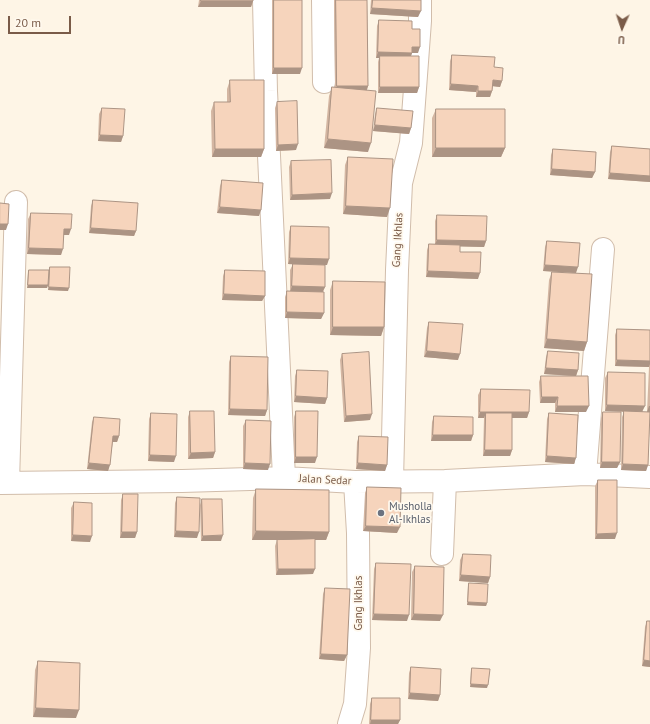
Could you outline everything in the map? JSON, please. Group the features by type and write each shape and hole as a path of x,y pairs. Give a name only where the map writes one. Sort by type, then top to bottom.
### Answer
{"street":[{"path":"264,0 266,91 284,478"},
{"path":"323,0 324,82"},
{"name":"Gang Ikhlas","path":"392,481 397,270 401,183 411,143 420,21 420,0"},
{"path":"4,483 16,202"},
{"path":"585,474 603,248"},
{"name":"Jalan Sedar","path":"4,483 284,478 355,482 445,481 585,474 650,477"},
{"path":"442,554 445,481"},
{"name":"Gang Ikhlas","path":"349,724 355,704 359,648 358,533 355,482"}],"building":[{"path":"253,0 253,1 201,1"},
{"path":"274,0 302,0 302,68 274,68"},
{"path":"336,0 367,0 368,86 337,86"},
{"path":"373,0 421,0 421,11 372,8"},
{"path":"379,20 412,21 412,29 420,29 420,47 412,47 412,53 378,52"},
{"path":"452,55 495,57 494,67 503,68 502,81 493,80 492,91 478,91 478,86 451,84"},
{"path":"380,56 419,56 419,87 380,87"},
{"path":"230,80 264,80 264,149 215,149 214,102 230,102"},
{"path":"332,87 376,91 371,143 328,139"},
{"path":"297,101 298,144 278,145 277,102"},
{"path":"102,108 125,109 123,136 100,135"},
{"path":"377,108 413,111 411,128 375,125"},
{"path":"436,109 505,109 505,148 436,148"},
{"path":"612,146 650,149 650,176 610,173"},
{"path":"553,149 596,152 595,172 552,169"},
{"path":"348,157 393,159 390,208 346,206"},
{"path":"331,160 332,193 292,195 291,161"},
{"path":"222,180 263,183 261,210 220,207"},
{"path":"93,200 138,203 136,231 91,228"},
{"path":"0,203 9,204 8,224 0,224"},
{"path":"31,213 72,214 71,229 64,229 63,249 29,248"},
{"path":"437,215 487,216 486,241 437,240"},
{"path":"291,226 329,227 329,259 290,258"},
{"path":"547,241 580,243 578,267 545,265"},
{"path":"429,244 460,245 460,252 481,252 480,273 428,271"},
{"path":"293,264 325,265 325,287 292,286"},
{"path":"50,267 70,267 69,288 49,287"},
{"path":"29,270 49,270 48,285 28,285"},
{"path":"225,270 265,271 265,296 224,294"},
{"path":"552,272 592,274 587,342 547,339"},
{"path":"333,281 385,282 384,327 333,327"},
{"path":"287,291 324,292 324,313 287,312"},
{"path":"429,322 463,324 460,354 427,351"},
{"path":"617,329 650,330 650,361 617,360"},
{"path":"548,351 579,353 578,370 546,368"},
{"path":"369,352 372,414 346,416 342,354"},
{"path":"231,356 268,357 267,410 230,409"},
{"path":"297,370 328,371 327,398 296,396"},
{"path":"608,372 645,373 645,406 607,405"},
{"path":"541,376 588,376 589,406 557,406 558,397 542,397"},
{"path":"481,389 530,390 529,412 480,412"},
{"path":"190,411 214,411 215,452 191,453"},
{"path":"296,411 318,411 317,457 296,457"},
{"path":"624,411 650,412 648,465 623,464"},
{"path":"603,412 621,412 620,462 602,462"},
{"path":"151,413 177,414 176,456 150,455"},
{"path":"486,413 512,413 512,450 485,450"},
{"path":"549,413 578,415 576,458 547,456"},
{"path":"434,416 473,417 473,435 433,435"},
{"path":"94,417 120,419 119,436 113,436 110,465 89,463"},
{"path":"246,420 271,421 270,464 245,463"},
{"path":"359,436 388,437 387,465 358,463"},
{"path":"598,480 617,480 617,533 597,534"},
{"name":"Musholla Al-Ikhlas","path":"367,487 401,488 400,527 366,526"},
{"path":"256,489 329,490 329,532 256,531"},
{"path":"123,494 138,494 137,532 122,532"},
{"path":"177,497 200,498 199,532 176,531"},
{"path":"202,499 222,499 223,535 203,536"},
{"path":"74,502 92,503 92,536 73,535"},
{"path":"315,539 315,569 278,569 277,540"},
{"path":"463,554 491,555 490,577 461,575"},
{"path":"376,563 411,564 409,615 374,614"},
{"path":"415,566 444,567 443,615 414,614"},
{"path":"469,583 488,584 487,603 468,602"},
{"path":"325,588 350,589 347,655 321,654"},
{"path":"647,621 650,621 650,661 644,660"},
{"path":"38,661 80,663 79,710 36,708"},
{"path":"411,667 441,669 440,695 410,693"},
{"path":"472,668 490,669 488,685 471,684"},
{"path":"372,698 400,698 400,720 371,720"}],"place":[{"name":"Musholla Al-Ikhlas","path":"381,513"}]}
